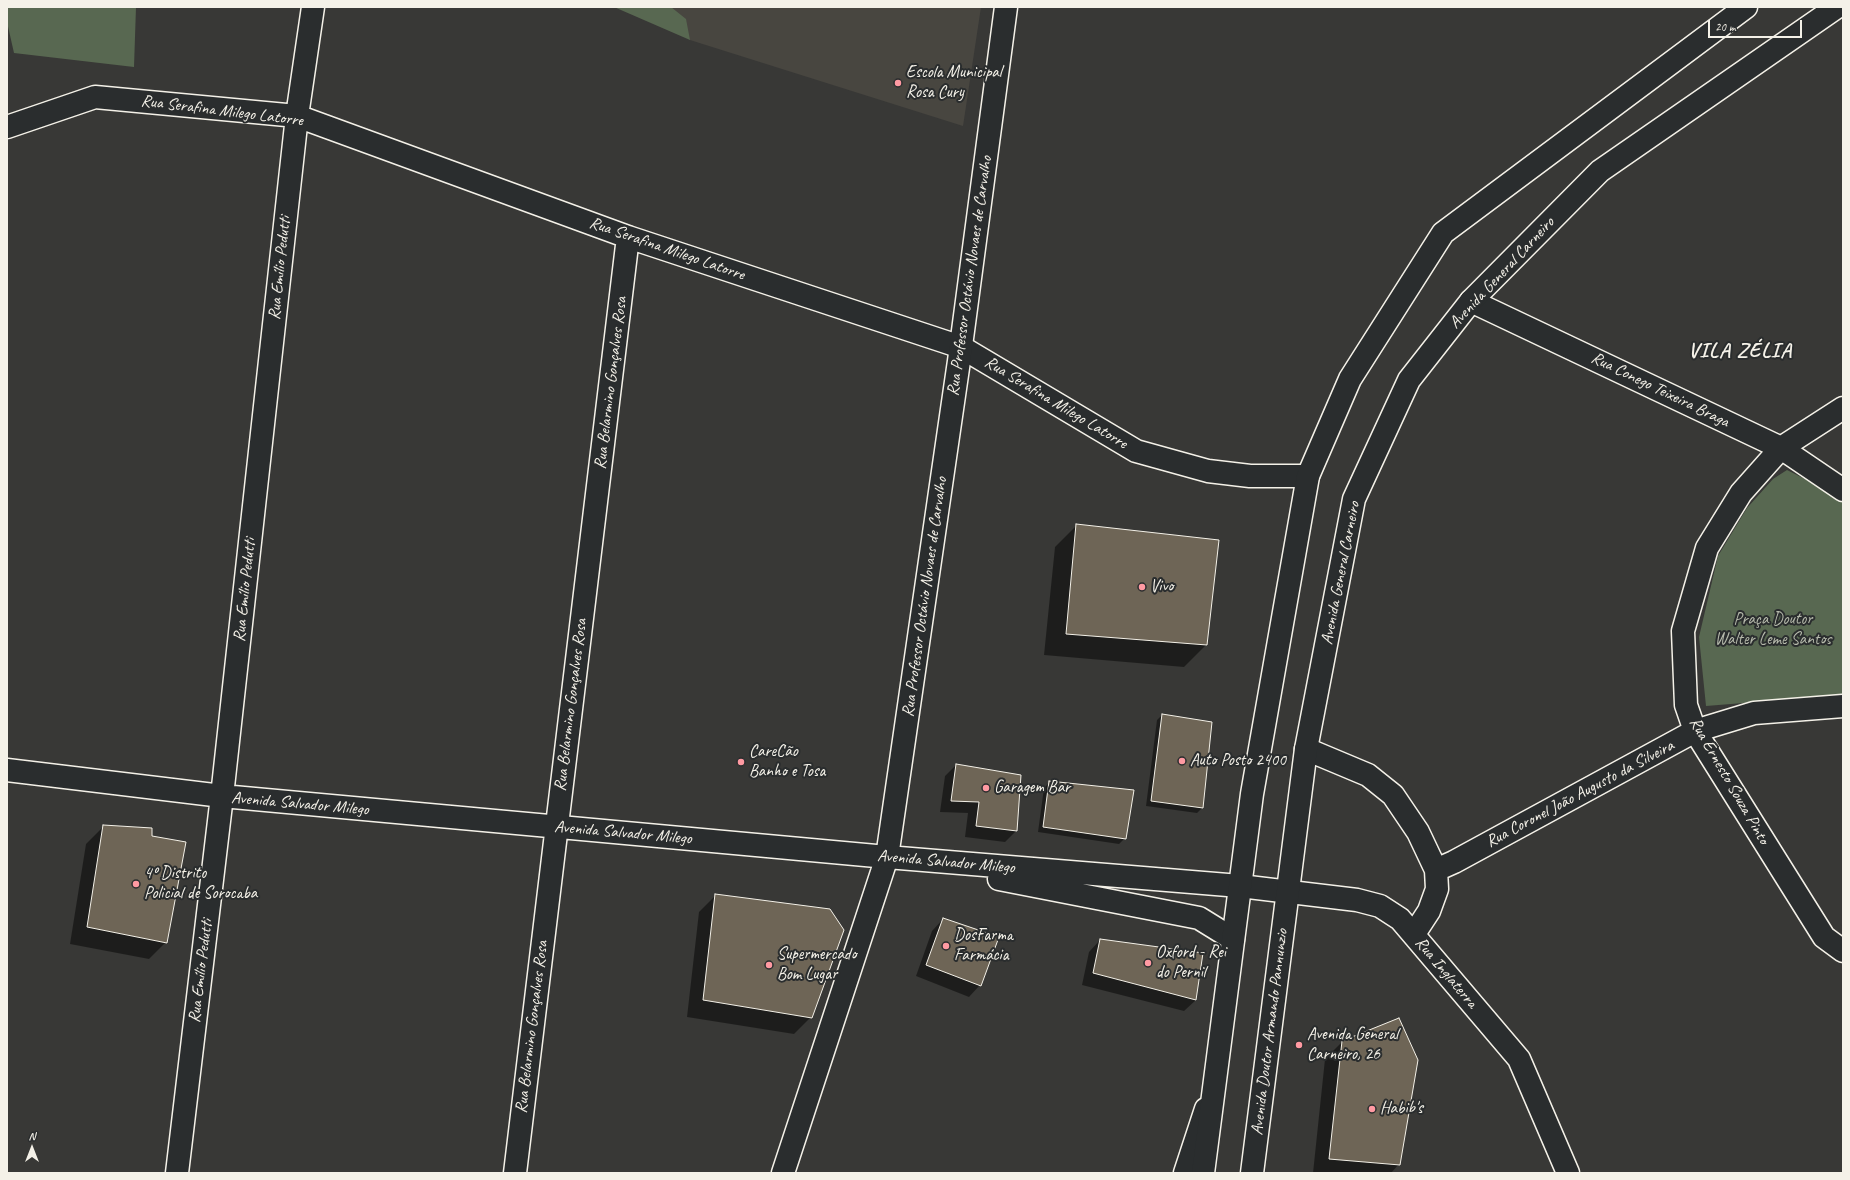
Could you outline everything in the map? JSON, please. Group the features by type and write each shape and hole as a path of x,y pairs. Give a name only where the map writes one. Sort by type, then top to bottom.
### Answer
{"street":[{"name":"Rua Emílio Pedutti","path":"177,1173 222,796 297,116 313,7"},
{"name":"Rua Professor Octávio Novaes de Carvalho","path":"783,1173 888,857 961,347 1006,7"},
{"path":"1203,1173 1240,886 1266,707 1308,476 1350,379 1443,233 1746,7"},
{"name":"Avenida General Carneiro","path":"1288,891 1306,749 1354,499 1410,380 1471,300 1600,171 1837,7"},
{"name":"Rua Serafina Milego Latorre","path":"7,127 95,97 297,116 628,237 961,347 1136,451 1208,471 1250,476 1308,476"},
{"name":"Rua Belarmino Gonçalves Rosa","path":"515,1173 628,237"},
{"name":"Rua Conego Teixeira Braga","path":"1471,300 1781,448 1843,490"},
{"name":"Rua Ernesto Souza Pinto","path":"1843,408 1781,448 1741,493 1708,548 1684,631 1686,705 1696,731 1824,937 1843,951"},
{"name":"Rua Coronel João Augusto da Silveira","path":"1436,870 1454,862 1696,731 1754,713 1843,706"},
{"path":"1306,749 1368,774 1393,795 1418,832 1436,870 1437,890 1429,911 1414,934"},
{"name":"Avenida Salvador Milego","path":"7,770 222,796 888,857 1240,886"},
{"path":"888,857 1199,918 1233,939"},
{"name":"Rua Inglaterra","path":"1240,886 1357,900 1380,906 1400,919 1519,1059 1568,1173"},
{"name":"Avenida Doutor Armando Pannunzio","path":"1252,1173 1288,891"},
{"path":"1184,1173 1214,1085"}],"shaded area":[{"name":"Escola Municipal Rosa Cury","path":"651,7 981,7 963,126 690,40"}],"green space":[{"path":"7,7 136,7 134,67 14,53 7,22"},
{"path":"614,7 671,7 686,19 690,40"},
{"name":"Praça Doutor Walter Leme Santos","path":"1787,470 1843,498 1843,695 1706,706 1699,637 1718,556 1747,508 1773,479"}],"building":[{"name":"Vivo","path":"1076,524 1219,540 1207,645 1066,634"},
{"name":"Auto Posto 2400","path":"1162,714 1212,722 1203,808 1151,801"},
{"name":"Garagem Bar","path":"956,764 1021,775 1017,831 976,826 979,802 951,801"},
{"path":"1049,781 1134,790 1126,839 1043,827"},
{"name":"4º Distrito Policial de Sorocaba","path":"103,825 152,828 152,836 186,842 167,943 87,927"},
{"name":"Supermercado Bom Lugar","path":"715,894 830,909 844,930 812,1018 703,1000"},
{"path":"943,918 999,937 981,986 926,965"},
{"name":"Oxford - Rei do Pernil","path":"1100,939 1203,953 1196,1000 1093,973"},
{"name":"Habib's","path":"1399,1018 1418,1060 1400,1165 1329,1159 1342,1041"}],"place":[{"name":"Escola Municipal Rosa Cury","path":"898,83"},
{"name":"Vivo","path":"1142,587"},
{"name":"Auto Posto 2400","path":"1182,761"},
{"name":"CareCão Banho e Tosa","path":"741,762"},
{"name":"Garagem Bar","path":"986,788"},
{"name":"4º Distrito Policial de Sorocaba","path":"136,884"},
{"name":"DosFarma Farmácia","path":"946,946"},
{"name":"Oxford - Rei do Pernil","path":"1148,963"},
{"name":"Supermercado Bom Lugar","path":"769,965"},
{"name":"Avenida General Carneiro, 26","path":"1299,1045"},
{"name":"Habib's","path":"1372,1109"}],"district":[{"name":"VILA ZÉLIA","path":"1740,351"}]}
